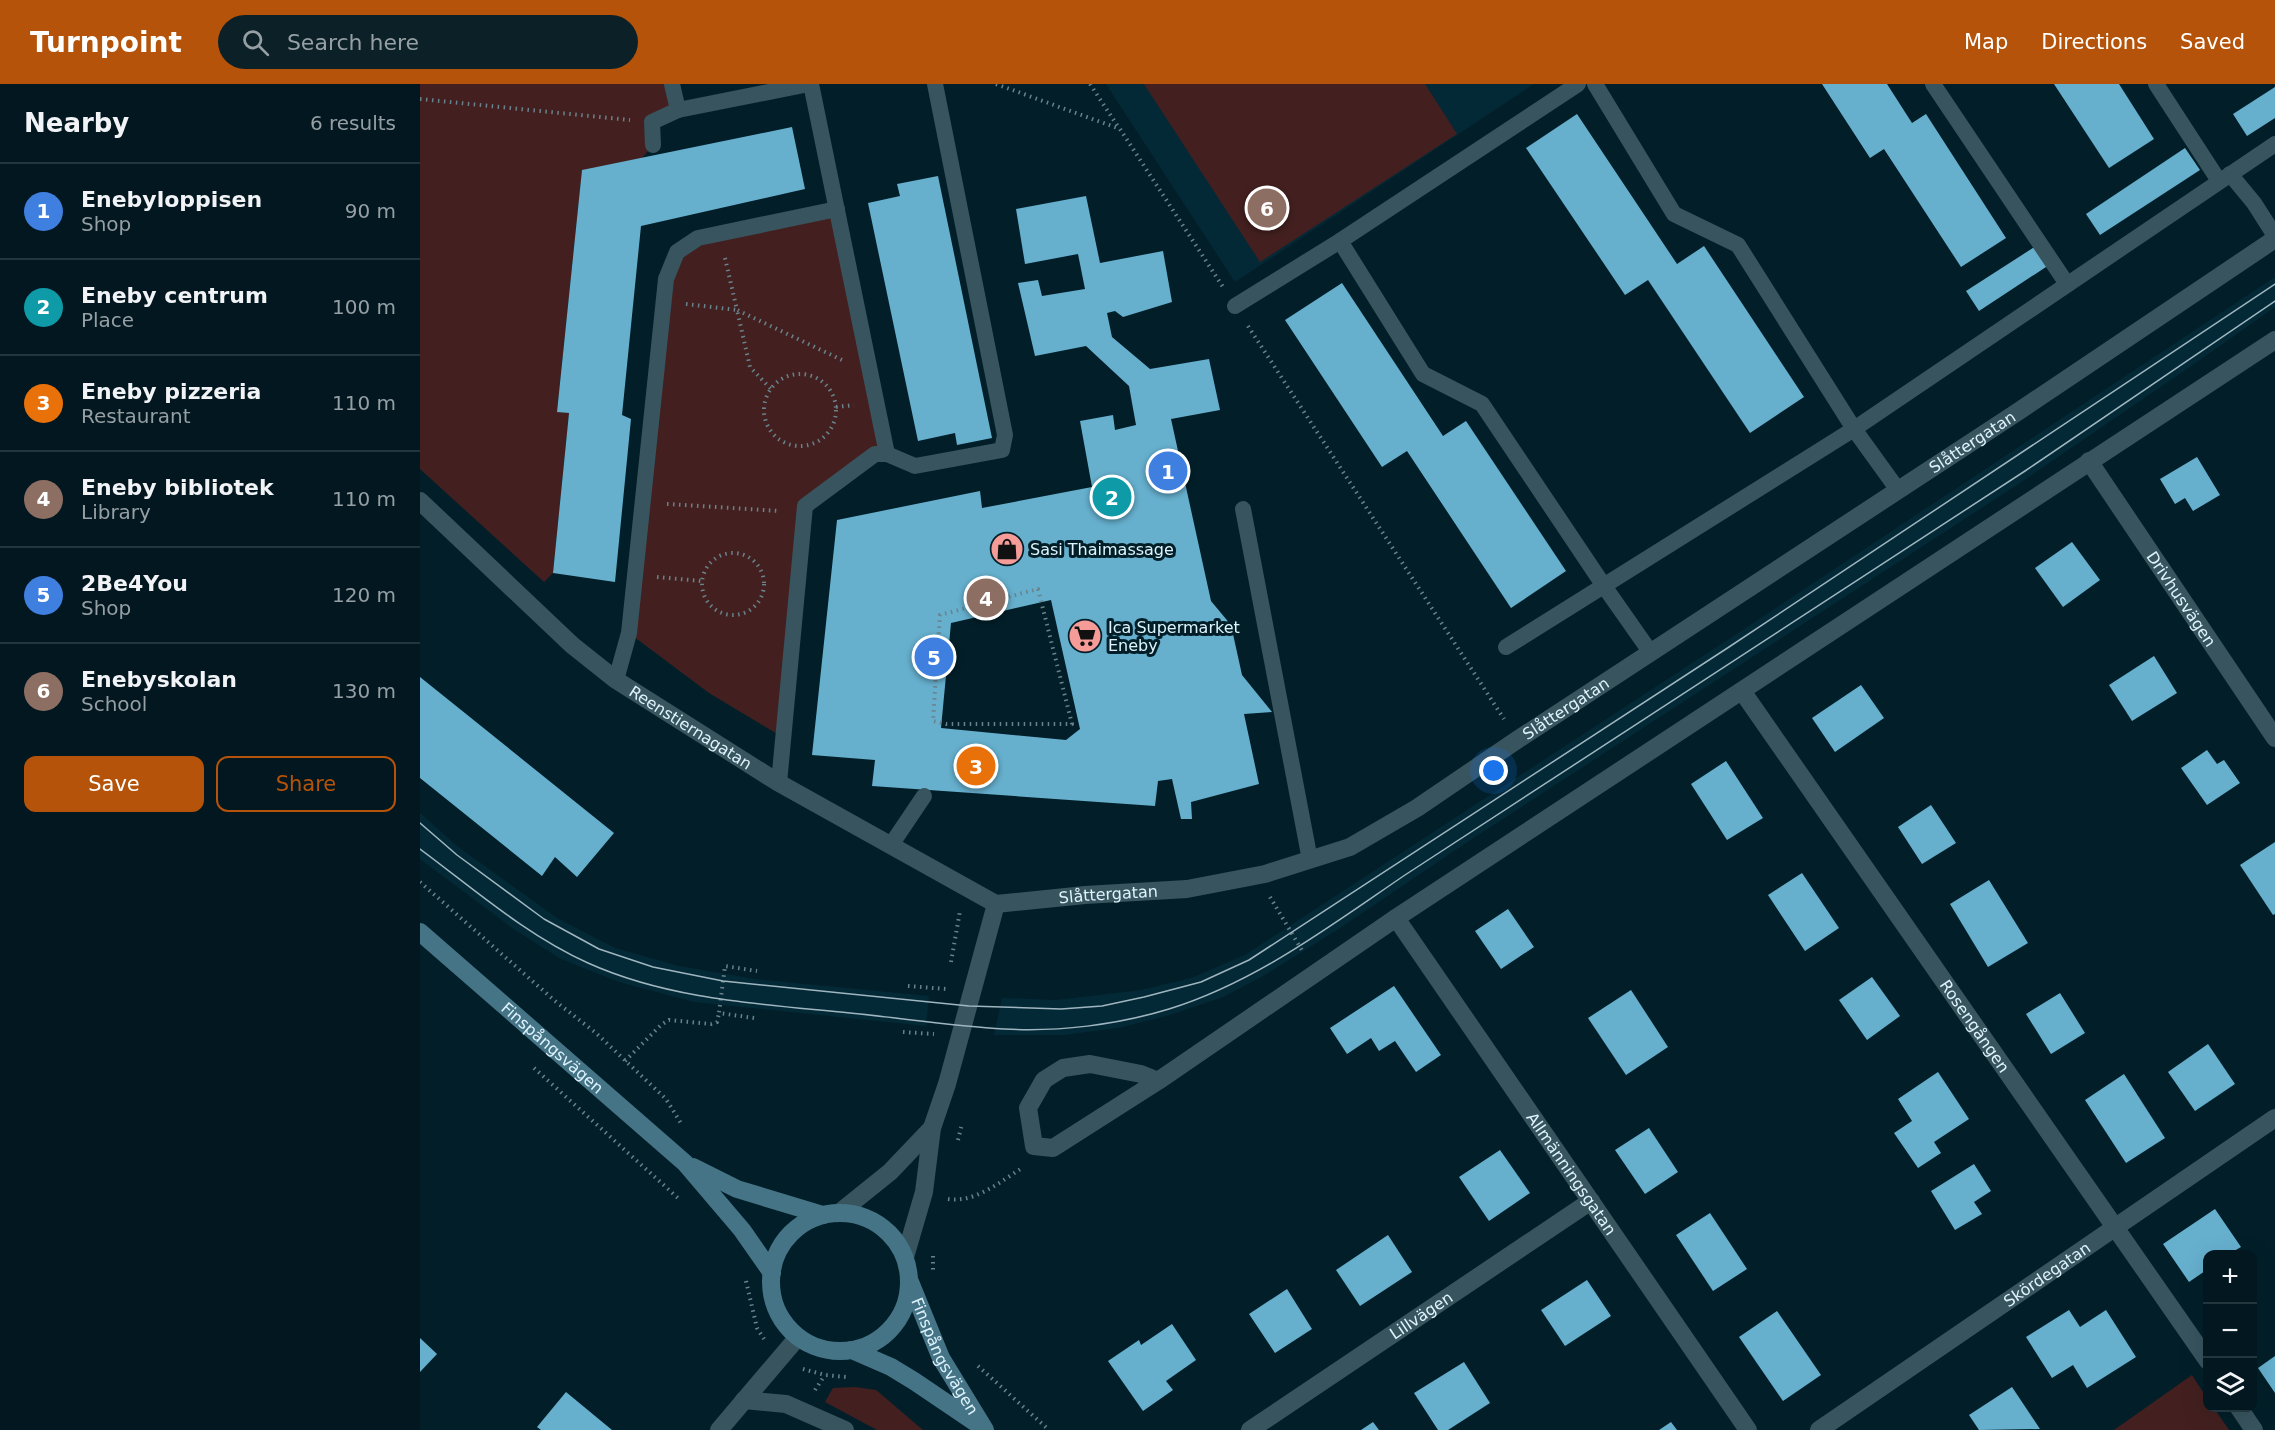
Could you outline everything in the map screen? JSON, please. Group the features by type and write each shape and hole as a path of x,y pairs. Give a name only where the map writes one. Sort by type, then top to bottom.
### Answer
{"main road":[{"name":"Finspångsvägen","path":"420,932 685,1163 742,1230 772,1273"},
{"name":"Finspångsvägen","path":"685,1163 737,1190 831,1214"},
{"path":"831,1214 860,1216 879,1225 894,1239 905,1257 909,1281 906,1304 895,1325 876,1342 852,1350 833,1351 815,1346 798,1337 776,1308 772,1291 772,1273 776,1257 784,1243 801,1225 831,1214"},
{"name":"Finspångsvägen","path":"909,1281 941,1358 985,1430"},
{"name":"Finspångsvägen","path":"852,1350 891,1367 985,1430"}],"street":[{"name":"Slåttergatan","path":"996,904 1085,895 1187,889 1258,875 1350,847 1417,808 2275,238"},
{"path":"1158,1081 1141,1074 1090,1064 1063,1068 1044,1080 1028,1108 1034,1146 1053,1148 1158,1081 1396,918 2275,340"},
{"name":"Drivhusvägen","path":"2089,461 2275,738"},
{"name":"Reenstiernagatan","path":"420,501 572,645 616,680 779,783 996,904"},
{"name":"Rosengången","path":"1742,691 2206,1358"},
{"path":"905,1257 924,1192 932,1128 947,1084 996,904"},
{"name":"Allmänningsgatan","path":"1396,918 1748,1430"},
{"name":"Skördegatan","path":"1819,1430 2275,1118"},
{"path":"831,1214 890,1172 932,1128"},
{"name":"Lillvägen","path":"1250,1430 1591,1201"},
{"path":"719,1430 798,1337"},
{"path":"744,1400 786,1404 845,1430"},
{"path":"2242,1412 2254,1430"}],"lane":[{"path":"672,84 678,110"},
{"path":"653,145 652,122 678,110 810,84 887,454"},
{"path":"779,783 805,506 874,454 887,454 915,466 1002,450 1005,435 935,84"},
{"path":"1235,306 1340,241 1578,84"},
{"path":"1595,84 1674,214 1738,245 1854,429 1898,490"},
{"path":"2157,84 2225,177 2254,203 2275,238"},
{"path":"1940,87 2067,284"},
{"path":"1506,647 1854,429 2275,144"},
{"path":"616,680 629,633 666,279 677,252 698,238 837,209"},
{"path":"1340,241 1423,374 1482,404 1651,653"},
{"path":"1243,509 1310,860"},
{"path":"891,845 924,796"}],"path":[{"path":"996,84 1120,129"},
{"path":"1090,84 1517,740"},
{"path":"420,99 652,122"},
{"path":"720,234 750,367 771,389"},
{"path":"664,301 737,310 838,357 872,383"},
{"path":"795,374 808,375 821,380 832,392 837,407 835,423 818,442 805,446 786,443 775,436 764,415 765,403 771,389 783,378 795,374"},
{"path":"643,503 804,514"},
{"path":"737,553 748,556 762,570 765,580 760,601 747,612 727,615 717,611 709,604 703,595 701,581 706,567 714,558 722,554 737,553"},
{"path":"635,575 701,581"},
{"path":"1038,589 1072,724 946,724 933,721 940,615 1038,589"},
{"path":"1258,875 1316,973"},
{"path":"420,882 555,1002 596,1033 666,1099 684,1128"},
{"path":"950,968 964,886"},
{"path":"625,1061 669,1020 711,1024 717,1022 725,966 757,971"},
{"path":"944,996 948,979"},
{"path":"908,986 946,989"},
{"path":"719,1013 753,1018"},
{"path":"932,1044 936,1028"},
{"path":"903,1032 934,1034"},
{"path":"533,1068 679,1198"},
{"path":"944,1198 959,1201 981,1193 1053,1148"},
{"path":"933,1252 933,1276"},
{"path":"744,1275 757,1328 765,1341 800,1368 816,1374 848,1377"},
{"path":"975,1363 1049,1430"}],"shaded area":[{"path":"420,84 672,84 678,110 652,122 653,145 642,158 582,171 557,411 569,413 553,573 544,582 420,469"},
{"path":"1106,84 1534,84 1235,282"},
{"path":"1144,84 1425,84 1457,134 1260,262"},
{"path":"837,209 887,454 805,506 784,738 709,693 629,633 677,252"},
{"path":"2275,277 2275,307 2200,360 2023,481 1466,843 1337,930 1263,976 1223,997 1170,1015 1118,1028 1063,1035 994,1035 1002,998 1057,1000 1141,990 1191,978 1245,955 1735,635"},
{"path":"420,813 457,846 557,918 615,948 679,966 755,979 929,996 926,1026 694,1002 619,982 561,959 515,930 420,859"},
{"path":"2192,1375 2203,1392 2203,1412 2217,1412 2229,1430 2114,1430"},
{"path":"855,1387 876,1390 923,1430 877,1430 825,1402 833,1388"}],"building":[{"path":"1822,84 1887,84 1912,123 1926,114 2006,238 1961,267 1884,149 1870,158"},
{"path":"2054,84 2119,84 2154,139 2109,168"},
{"path":"2275,87 2275,118 2247,136 2233,114"},
{"path":"1577,114 1677,264 1704,246 1804,397 1750,433 1648,280 1625,295 1526,148"},
{"path":"792,127 805,189 641,226 622,415 631,419 615,582 553,573 569,413 557,412 582,170"},
{"path":"2185,148 2200,170 2100,235 2086,214"},
{"path":"938,176 992,438 957,445 955,433 918,441 868,203 900,196 897,184"},
{"path":"1086,196 1100,263 1163,251 1172,302 1123,317 1115,311 1107,313 1112,337 1150,369 1209,359 1220,410 1171,419 1211,601 1231,625 1242,675 1272,712 1244,714 1259,784 1191,802 1192,819 1181,819 1172,779 1158,781 1155,806 872,786 875,760 812,755 837,520 980,491 982,508 1092,487 1080,421 1113,415 1115,430 1136,425 1129,386 1086,346 1035,356 1018,283 1038,280 1042,296 1085,289 1078,254 1025,264 1016,209","holes":["1051,600 1080,729 1066,740 941,728 951,623"]},
{"path":"2036,246 2049,265 1979,311 1966,291"},
{"path":"1342,283 1443,436 1466,421 1566,571 1511,608 1407,451 1382,467 1285,320"},
{"path":"2197,457 2220,495 2193,511 2185,498 2175,504 2160,479"},
{"path":"2072,542 2100,580 2063,607 2035,568"},
{"path":"2154,656 2177,693 2132,721 2109,685"},
{"path":"420,677 614,833 577,877 555,857 542,876 420,778"},
{"path":"1861,685 1884,718 1835,752 1812,718"},
{"path":"2207,750 2217,764 2224,760 2240,783 2207,805 2181,768"},
{"path":"1726,761 1763,818 1727,840 1691,784"},
{"path":"1931,805 1956,843 1922,864 1898,827"},
{"path":"2275,842 2275,914 2273,915 2240,865"},
{"path":"1802,873 1839,928 1805,951 1768,895"},
{"path":"1989,880 2028,943 1988,967 1950,904"},
{"path":"1508,909 1534,947 1501,969 1475,931"},
{"path":"1872,977 1900,1016 1867,1040 1839,1000"},
{"path":"1394,986 1441,1055 1416,1072 1395,1041 1379,1051 1371,1038 1347,1054 1330,1028"},
{"path":"1631,990 1668,1047 1626,1075 1588,1018"},
{"path":"2060,993 2085,1033 2051,1054 2026,1014"},
{"path":"2208,1044 2235,1084 2195,1111 2168,1072"},
{"path":"1938,1072 1969,1119 1934,1142 1941,1153 1918,1168 1894,1133 1912,1121 1898,1099"},
{"path":"2124,1074 2165,1138 2126,1163 2085,1100"},
{"path":"1649,1128 1678,1172 1645,1194 1615,1150"},
{"path":"1500,1150 1530,1193 1489,1221 1459,1177"},
{"path":"1974,1164 1991,1191 1974,1202 1982,1214 1955,1230 1931,1191"},
{"path":"2215,1209 2241,1247 2236,1250 2203,1250 2203,1272 2189,1282 2163,1244"},
{"path":"1710,1213 1747,1269 1713,1291 1676,1235"},
{"path":"1388,1235 1412,1272 1360,1306 1336,1270"},
{"path":"1587,1280 1611,1316 1565,1346 1541,1310"},
{"path":"1287,1289 1312,1329 1275,1353 1249,1314"},
{"path":"2069,1310 2080,1327 2106,1310 2136,1357 2087,1388 2073,1365 2052,1378 2026,1337"},
{"path":"1777,1311 1821,1375 1783,1401 1739,1337"},
{"path":"1172,1324 1196,1360 1166,1381 1173,1390 1143,1411 1108,1361 1139,1340 1141,1345"},
{"path":"420,1338 437,1354 420,1372"},
{"path":"2275,1356 2275,1393 2258,1368"},
{"path":"1464,1362 1490,1403 1448,1430 1438,1430 1414,1393"},
{"path":"2012,1387 2040,1429 1979,1430 1969,1415"},
{"path":"566,1392 612,1430 541,1430 537,1427"},
{"path":"1373,1422 1379,1430 1361,1430"},
{"path":"1671,1422 1677,1430 1659,1430"}],"tram line":[{"path":"420,823 457,855 544,919 599,949 653,967 723,981 969,1006 1061,1009 1102,1006 1201,982 1249,960 1729,647 2275,284"},
{"path":"420,849 522,925 565,952 619,975 684,993 750,1003 1024,1030 1087,1026 1149,1015 1201,998 1292,951 2025,471 2275,301"}],"place":[{"name":"Enebyskolan","path":"1267,208"},
{"name":"Enebyloppisen","path":"1168,471"},
{"name":"Eneby centrum","path":"1112,497"},
{"name":"Sasi Thaimassage","path":"1007,549"},
{"name":"Eneby bibliotek","path":"986,598"},
{"name":"Ica Supermarket Eneby","path":"1085,636"},
{"name":"2Be4You","path":"934,657"},
{"name":"Eneby pizzeria","path":"976,766"}]}
